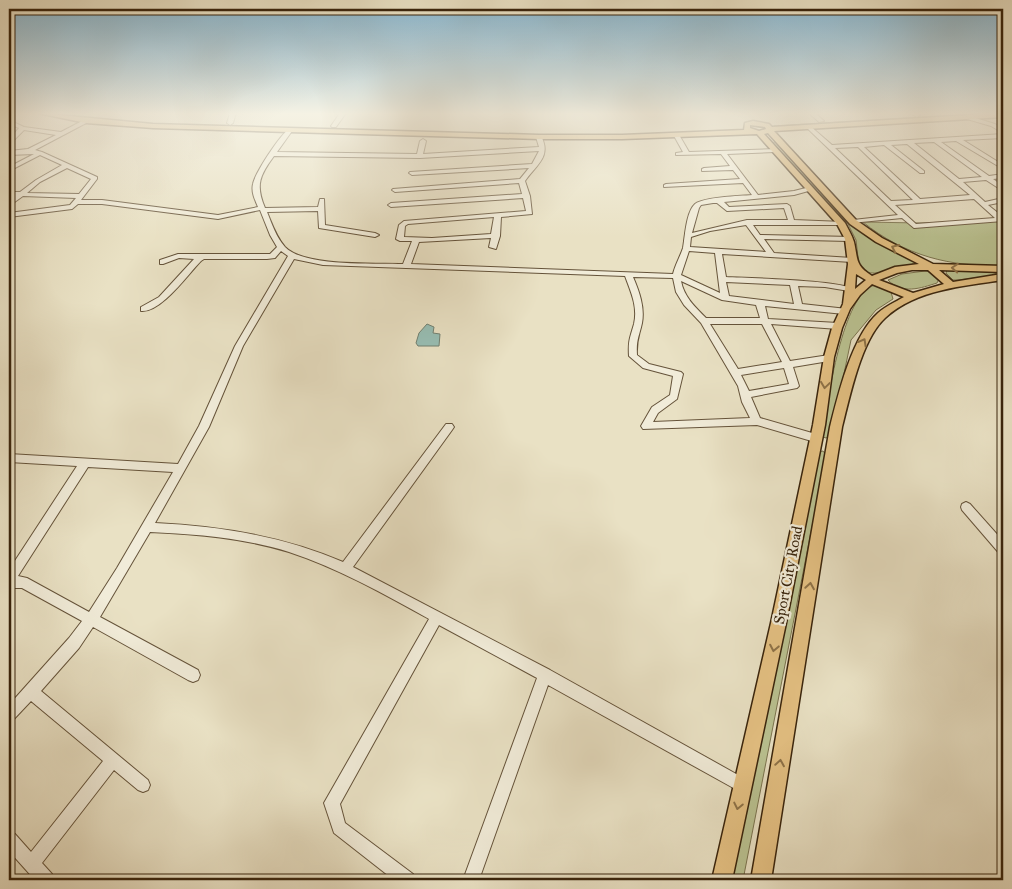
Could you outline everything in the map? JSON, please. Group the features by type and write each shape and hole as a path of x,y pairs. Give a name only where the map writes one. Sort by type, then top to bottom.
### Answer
{"main road":[{"path":"779,154 810,189 845,220 930,266 950,285"},
{"path":"789,154 845,220 853,262 846,308"},
{"path":"853,262 858,271 871,280 914,297"},
{"path":"871,280 896,270 930,266 988,270 1003,269"},
{"name":"Sport City Road","path":"761,880 836,427 849,375 862,342 882,315 914,297 950,285 1003,277"},
{"name":"Sport City Road","path":"722,880 742,785 766,687 829,358 838,326 846,308 856,292 871,280"}],"street":[{"path":"9,169 37,154"},
{"path":"9,215 72,207 95,178 43,154"},
{"path":"273,154 260,174 256,185 256,192 274,239 280,248 292,256 323,263 677,276 725,298 760,304 846,308"},
{"path":"309,154 420,156 446,154"},
{"path":"496,236 400,239 404,224 530,213 522,182 526,173 539,162 542,154"},
{"path":"724,154 757,197"},
{"path":"840,154 911,224 920,226 1001,219"},
{"path":"869,154 918,202"},
{"path":"899,154 922,172"},
{"path":"924,154 1001,219"},
{"path":"955,154 1003,189"},
{"path":"983,154 1003,167"},
{"path":"9,204 57,169 66,166"},
{"path":"412,173 533,166"},
{"path":"704,170 734,168"},
{"path":"958,181 1003,176"},
{"path":"693,194 745,181"},
{"path":"395,190 522,182"},
{"path":"666,186 718,200 757,197 810,189"},
{"path":"9,194 78,199 215,216 230,216 262,209 321,209"},
{"path":"693,194 696,207 690,224 686,249 677,276 678,287 683,297 704,321 743,386 757,421"},
{"path":"391,205 527,196"},
{"path":"890,203 976,197"},
{"path":"322,200 320,224 323,228 375,235"},
{"path":"718,200 727,209 787,206 791,220"},
{"path":"984,204 1003,200"},
{"path":"493,247 498,215"},
{"path":"688,236 719,226 747,222 845,220 904,216"},
{"path":"747,222 772,255"},
{"path":"758,237 849,239"},
{"path":"406,266 416,240"},
{"path":"163,262 178,256 266,257 272,256 280,248"},
{"path":"686,249 853,262"},
{"path":"718,252 725,298"},
{"path":"9,714 59,661 91,620 204,427 239,346 292,256"},
{"path":"144,309 162,299 193,262 202,257"},
{"path":"628,275 636,294 639,310 638,323 632,341 634,356 646,366 678,374 674,397 656,410 646,426 757,421 815,438"},
{"path":"723,279 824,285 849,289"},
{"path":"794,284 798,306"},
{"path":"745,395 794,386 788,365 765,321 760,304"},
{"path":"704,321 765,321 838,326"},
{"path":"735,374 829,358"},
{"path":"345,569 449,427"},
{"path":"9,458 180,468"},
{"path":"85,463 9,581 24,582 193,675"},
{"path":"966,506 1003,549"},
{"path":"146,527 208,531 248,537 307,553 345,569 545,675 742,785"},
{"path":"407,880 339,828 332,802 437,617"},
{"path":"471,880 545,675"},
{"path":"31,692 143,785"},
{"path":"32,864 113,760"},
{"path":"9,840 46,880"}],"green space":[{"path":"783,154 788,154 846,216 839,216"},
{"path":"846,220 850,220 916,262 902,268 877,273 866,271 859,266 856,240"},
{"path":"1003,220 1003,265 965,264 929,257 895,243 863,222 920,223"},
{"path":"947,270 997,273 1000,275 953,280 946,273"},
{"path":"931,272 939,279 937,283 905,289 893,285 888,280 902,274"},
{"path":"875,285 891,292 893,299 876,310 851,340 831,436 826,438 823,437 822,433 838,350 845,327 863,292"},
{"path":"823,451 826,455 743,880 731,880 818,452"}],"water":[{"path":"427,324 434,327 433,333 440,334 439,346 418,346 416,343 419,333"}]}
